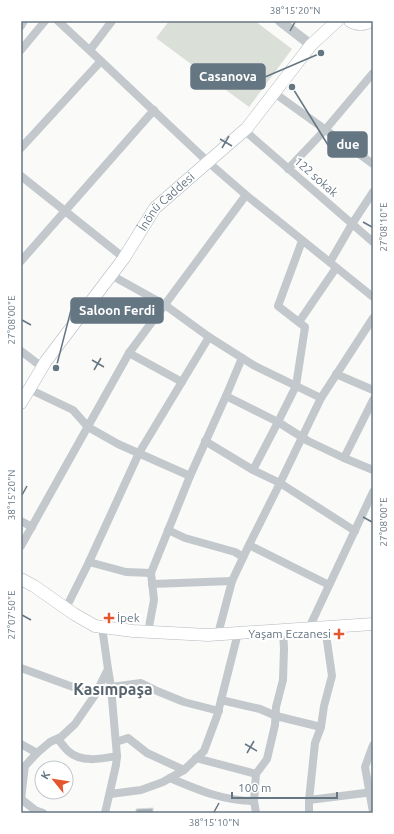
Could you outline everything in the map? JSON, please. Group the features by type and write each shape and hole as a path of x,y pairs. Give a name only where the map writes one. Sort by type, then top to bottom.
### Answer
{"main road":[{"name":"İnönü Caddesi","path":"21,403 42,367 124,258 154,208 244,130 311,45 337,21"},
{"path":"350,21 359,24 366,24 371,21"},
{"path":"21,579 95,626 102,627 148,632 208,635 373,624"}],"street":[{"path":"21,26 24,21"},
{"path":"21,50 45,21"},
{"path":"58,21 208,162 302,241 373,297"},
{"path":"90,50 112,21"},
{"path":"280,21 311,45"},
{"path":"21,148 101,61"},
{"path":"288,169 325,130 373,73"},
{"path":"273,92 373,164"},
{"path":"21,261 154,110"},
{"name":"122 sokak","path":"244,130 373,242"},
{"path":"21,176 124,258"},
{"path":"299,322 333,265 352,224 373,192"},
{"path":"21,546 129,353 246,195"},
{"path":"253,470 296,386 306,327 278,306 302,241"},
{"path":"111,275 165,305 210,337 255,366 321,398"},
{"path":"218,634 232,581 243,557 321,398 373,318"},
{"path":"66,608 89,562 139,453 210,337"},
{"path":"21,351 42,367"},
{"path":"129,353 182,382"},
{"path":"148,632 154,600 151,573 190,476 242,358"},
{"path":"336,374 373,390"},
{"path":"29,389 73,410 88,427 118,444 190,476"},
{"path":"226,396 278,422 302,438 373,470"},
{"path":"344,458 373,400"},
{"path":"205,441 253,470 280,484 355,531"},
{"path":"309,628 373,492"},
{"path":"21,521 32,527"},
{"path":"168,530 185,538 235,552 243,557"},
{"path":"249,545 329,585"},
{"path":"89,562 126,572 151,573"},
{"path":"152,584 232,581"},
{"path":"102,627 111,686 117,756 105,813"},
{"path":"309,813 315,743 321,727 324,706 332,676 325,627"},
{"path":"256,813 254,801 256,774 267,759 275,725 276,707 283,680 283,630"},
{"path":"110,794 141,790 170,778 184,770 204,751 219,711 238,633"},
{"path":"21,668 95,695"},
{"path":"43,813 35,810 21,799 25,766 37,753 61,737 75,724 95,695 108,669"},
{"path":"111,686 141,683 184,702 219,711"},
{"path":"221,700 260,709 276,716 321,727"},
{"path":"116,742 128,738 147,753 184,770"},
{"path":"58,739 69,752 84,759 101,759 117,756"},
{"path":"21,744 37,753"},
{"path":"373,745 366,767 373,812"},
{"path":"196,758 256,774"},
{"path":"170,778 200,791 237,801 254,801"},
{"path":"309,800 371,792"}],"shaded area":[{"path":"169,21 255,21 292,49 249,107 156,38"}],"building":[{"path":"153,808 153,813 136,813 136,809"}],"place":[{"name":"Casanova","path":"321,53"},
{"name":"due","path":"292,87"},
{"name":"Saloon Ferdi","path":"56,368"},
{"name":"İpek","path":"109,618"},
{"name":"Yaşam Eczanesi","path":"339,634"}],"district":[{"name":"Kasımpaşa","path":"113,689"}]}
